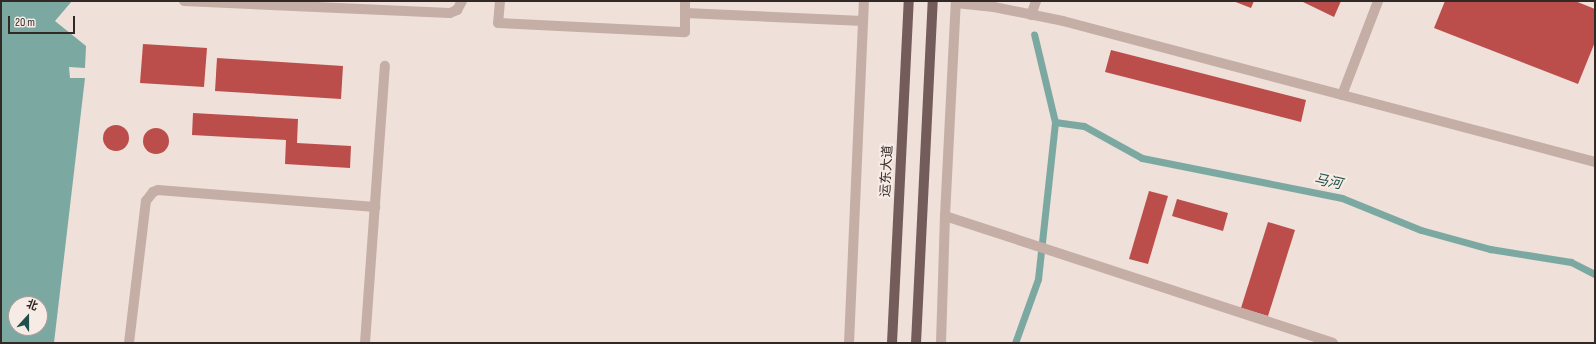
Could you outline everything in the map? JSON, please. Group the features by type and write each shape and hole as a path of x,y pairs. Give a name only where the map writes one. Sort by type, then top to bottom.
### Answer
{"main road":[{"name":"运东大道","path":"892,343 908,1"},
{"path":"916,343 933,1"}],"lane":[{"path":"184,1 450,13 457,10 462,1"},
{"path":"500,1 498,23 684,32 686,1"},
{"path":"849,343 864,1"},
{"path":"1031,15 1036,1"},
{"path":"1342,95 1378,1"},
{"path":"942,343 945,216 956,2 994,7 1031,15 1595,162"},
{"path":"685,13 863,21"},
{"path":"365,343 385,66"},
{"path":"129,343 146,202 152,192 158,190 375,206"},
{"path":"945,216 1333,343"}],"water":[{"path":"1,1 72,1 55,21 86,46 85,68 69,67 70,78 85,78 54,343 1,343"}],"building":[{"path":"1233,1 1254,1 1251,8"},
{"path":"1301,1 1341,1 1334,17"},
{"path":"1445,1 1575,1 1595,9 1595,42 1578,84 1434,28"},
{"path":"143,44 207,48 204,87 140,83"},
{"path":"1111,50 1306,100 1301,122 1105,72"},
{"path":"217,58 343,66 341,99 215,91"},
{"path":"193,113 298,119 297,143 351,146 350,168 285,164 286,140 192,135"},
{"path":"116,125 125,129 129,138 125,147 116,151 107,147 103,138 107,129"},
{"path":"156,128 165,132 169,141 165,150 156,154 147,150 143,141 147,132"},
{"path":"1149,191 1168,196 1148,264 1129,259"},
{"path":"1177,199 1228,213 1223,231 1172,216"},
{"path":"1268,222 1295,230 1268,316 1241,308"}],"waterway":[{"path":"1015,343 1038,279 1055,122 1034,34"},
{"name":"马河","path":"1055,122 1084,126 1142,158 1342,198 1421,230 1490,249 1571,262 1595,274"}]}
